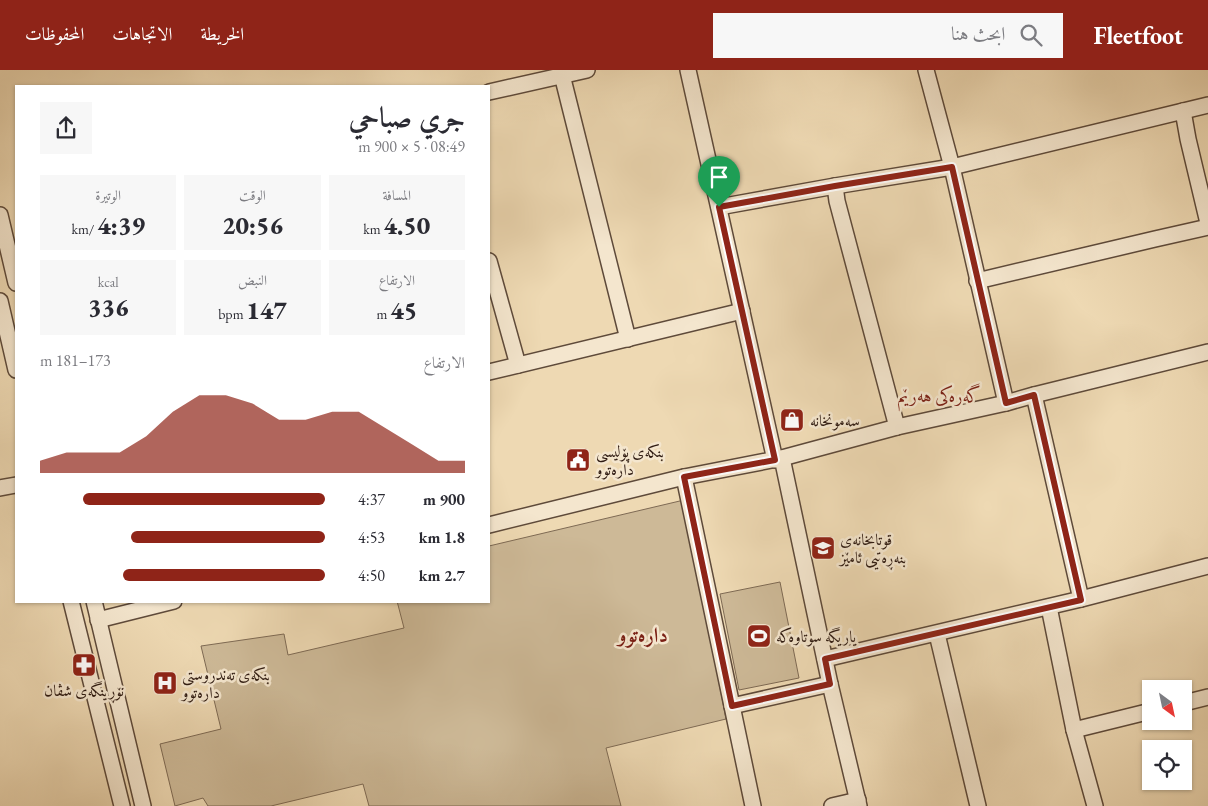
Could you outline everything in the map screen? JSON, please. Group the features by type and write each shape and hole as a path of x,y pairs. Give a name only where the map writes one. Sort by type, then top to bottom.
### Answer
{"street":[{"path":"490,92 587,70"},
{"path":"688,70 742,311 779,459 859,803 832,806"},
{"path":"926,70 952,167 1006,403"},
{"path":"562,75 628,338"},
{"path":"719,207 952,167 1208,105"},
{"path":"977,281 1208,225 1183,111"},
{"path":"835,186 837,201 897,427"},
{"path":"0,215 15,279"},
{"path":"490,266 518,365"},
{"path":"0,301 15,366"},
{"path":"490,372 742,311"},
{"path":"490,525 684,477 779,459 897,427 1006,403 1208,352"},
{"path":"1034,395 1081,600"},
{"path":"684,477 753,806"},
{"path":"0,488 15,485"},
{"path":"825,659 1081,600 1208,566"},
{"path":"72,603 122,806"},
{"path":"77,625 80,614 83,612 97,615 163,603"},
{"path":"1049,606 1074,730 1095,806"},
{"path":"97,615 143,806"},
{"path":"937,634 978,806"},
{"path":"732,706 830,684"},
{"path":"1192,701 1208,697"},
{"path":"1074,730 1142,713"}],"shaded area":[{"path":"684,500 726,719 606,748 621,806 369,806 363,784 271,806 208,806 203,798 175,806 160,744 221,729 201,646 284,634 288,655 404,628 398,603 490,603 490,546"},
{"name":"یاریگە سوتاوەکە","path":"780,582 799,678 739,690 720,594"}],"place":[{"name":"سەمونخانە","path":"792,420"},
{"name":"بنکەی پۆلیسی دارەتوو","path":"578,460"},
{"name":"قوتابخانەی بنەڕەتیی ئامێز","path":"823,548"},
{"name":"یاریگە سوتاوەکە","path":"759,636"},
{"name":"نۆڕینگەی شڤان","path":"84,665"},
{"name":"بنکەی تەندروستی دارەتوو","path":"165,683"}],"district":[{"name":"گەرەکی هەرێم","path":"939,395"},
{"name":"دارەتوو","path":"643,634"}],"route":[{"path":"952,167 1006,403 1034,395 1081,600 825,659 830,684 732,706 684,477 775,460 719,207 952,167"}]}
